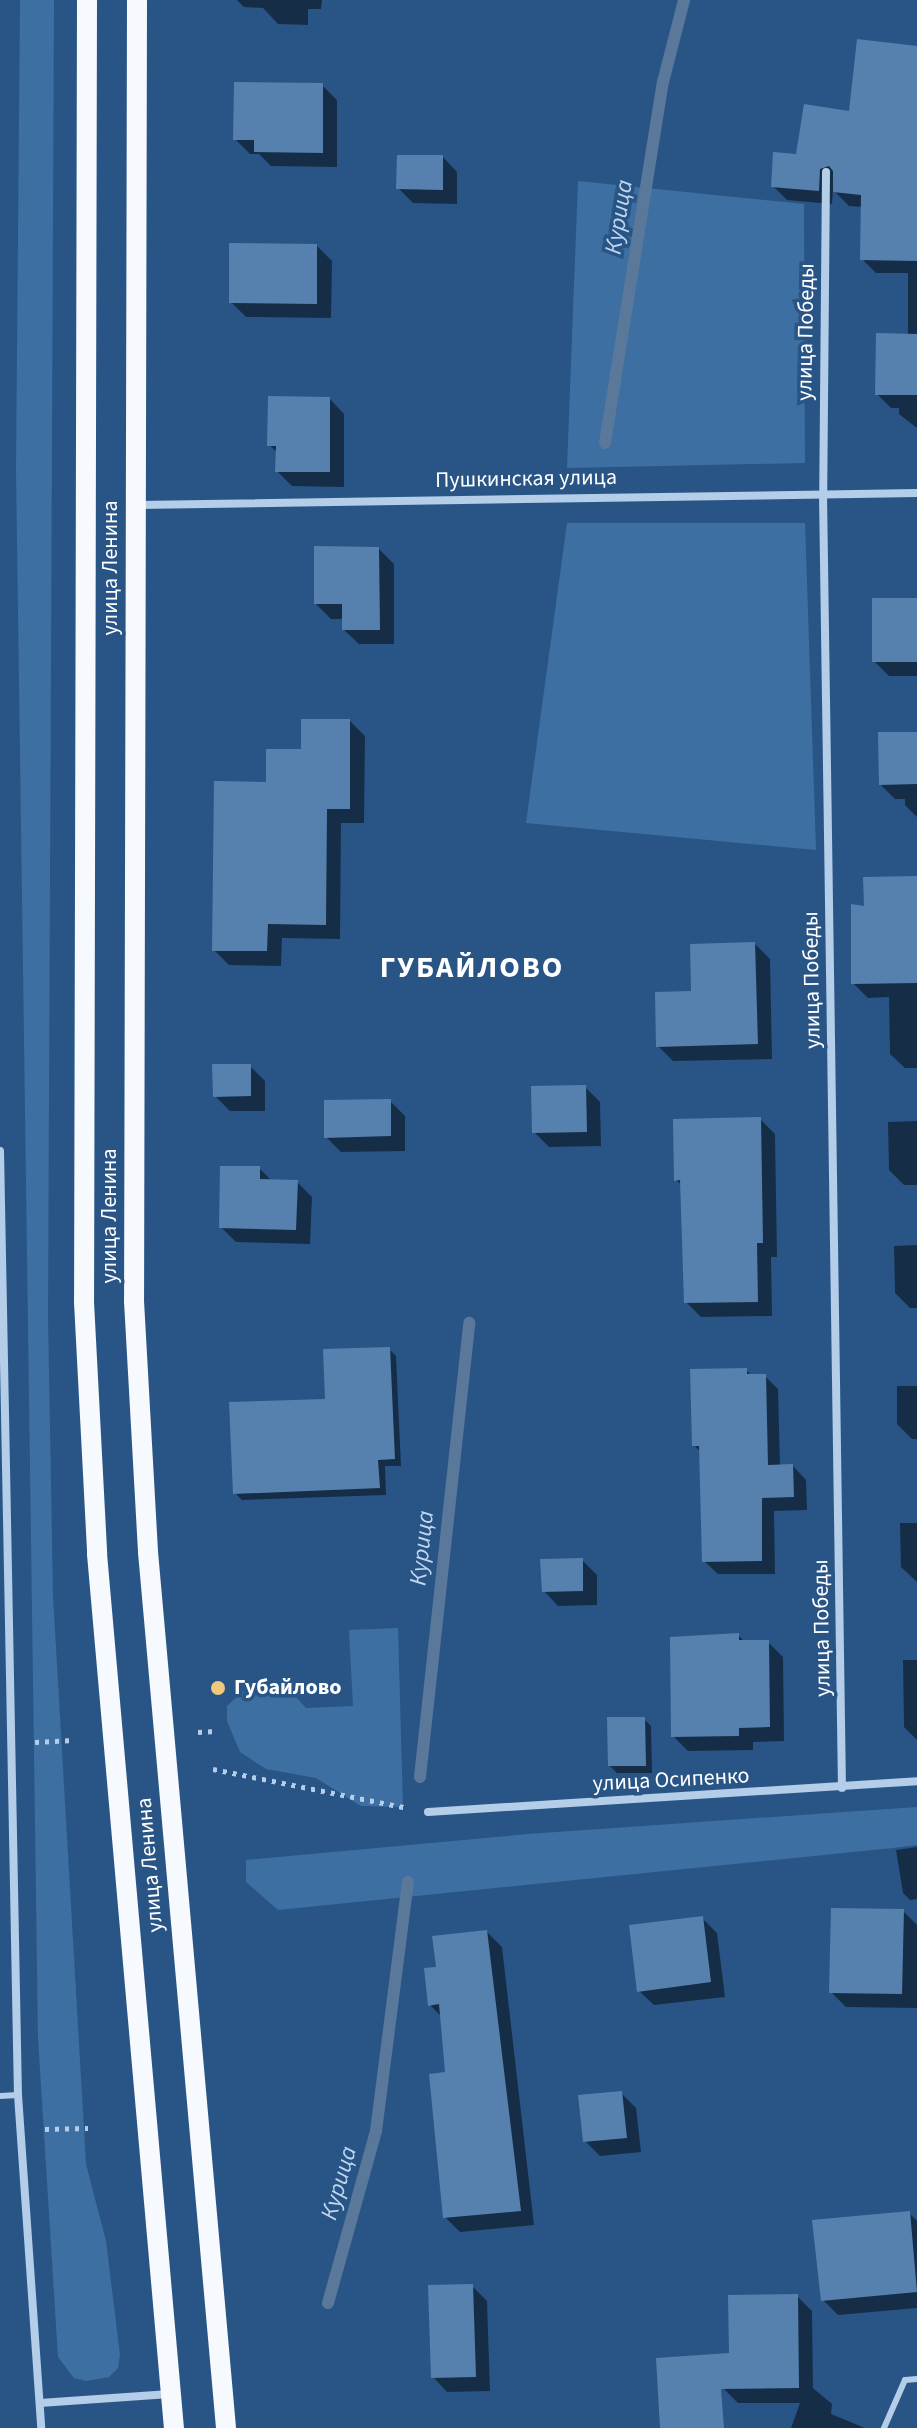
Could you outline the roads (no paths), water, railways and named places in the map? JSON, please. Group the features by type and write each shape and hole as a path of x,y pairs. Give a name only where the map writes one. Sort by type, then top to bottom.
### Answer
{"main road":[{"name":"улица Ленина","path":"87,0 84,1302 98,1569 174,2428"},
{"name":"улица Ленина","path":"137,0 134,1286 137,1379 163,1735 226,2428"}],"street":[{"name":"улица Победы","path":"826,172 823,494 842,1788"},
{"name":"Пушкинская улица","path":"135,505 917,493"},
{"path":"0,1151 4,1665 18,2095 41,2428"},
{"name":"улица Осипенко","path":"428,1812 917,1781"},
{"path":"40,2403 171,2394"}],"lane":[{"path":"0,2096 18,2095"},
{"path":"884,2428 905,2380 917,2379"}],"waterway":[{"name":"Курица","path":"605,443 663,82 684,0"},
{"name":"Курица","path":"420,1777 469,1323"},
{"name":"Курица","path":"328,2303 376,2131 408,1882"}],"place":[{"name":"Губайлово","path":"218,1688"}],"district":[{"name":"ГУБАЙЛОВО","path":"472,968"}]}
